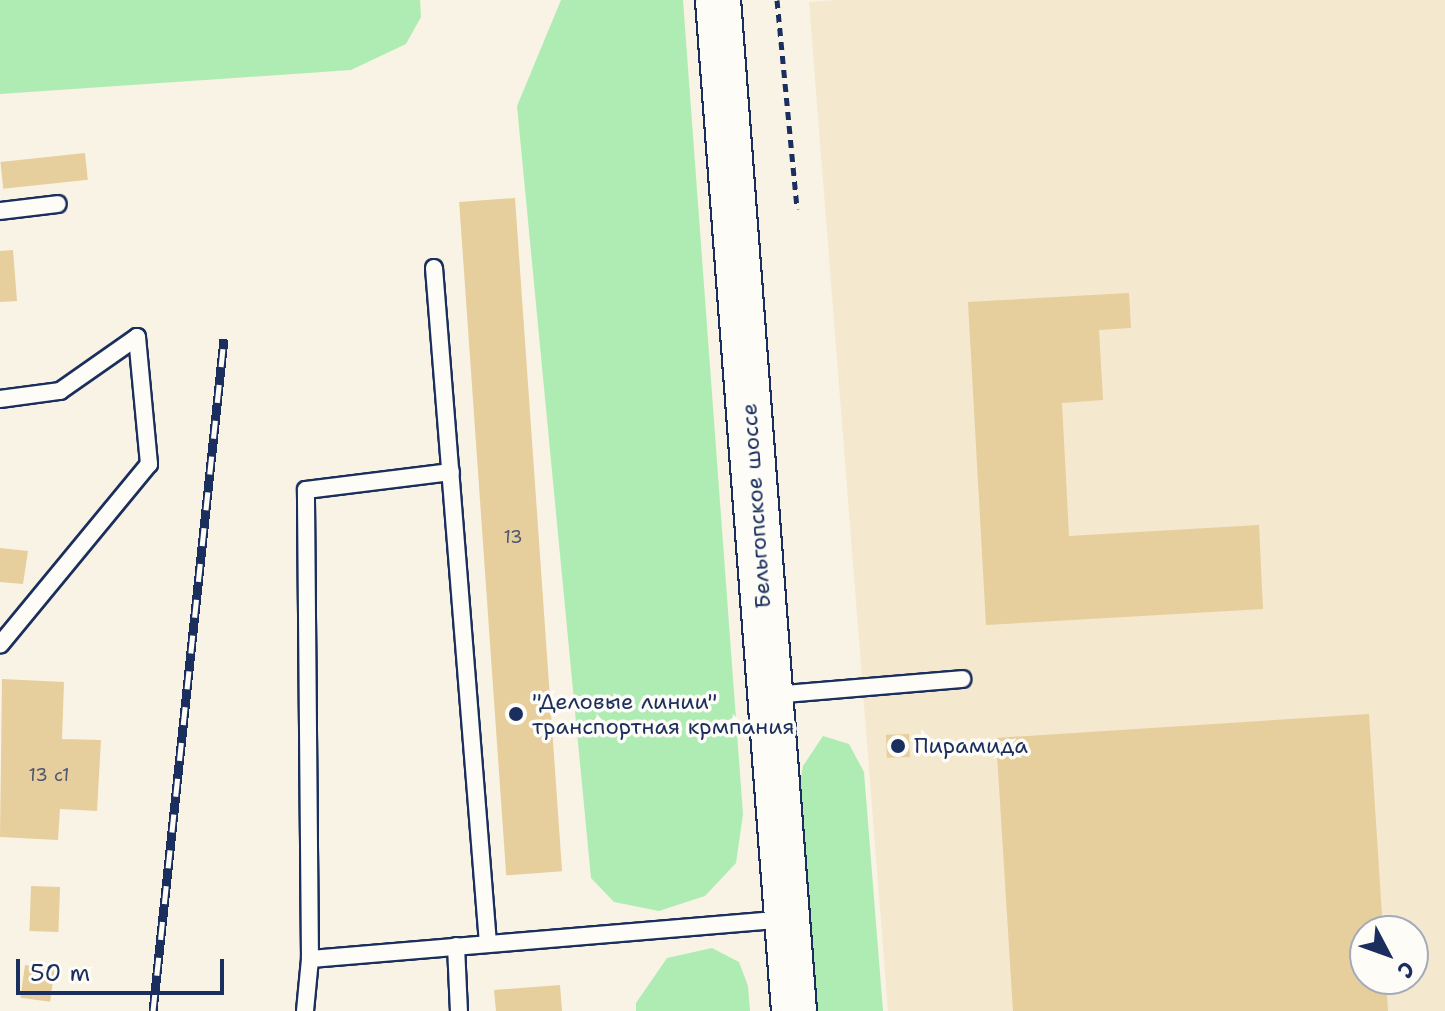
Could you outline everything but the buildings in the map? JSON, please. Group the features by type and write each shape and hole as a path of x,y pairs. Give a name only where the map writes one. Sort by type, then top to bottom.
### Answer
{"street":[{"name":"Бельгопское шоссе","path":"718,0 794,1011"}],"lane":[{"path":"0,211 58,204"},
{"path":"434,268 488,944"},
{"path":"0,399 60,391 137,337 149,464 0,645"},
{"path":"305,1011 310,959 306,490 451,472"},
{"path":"770,695 962,679"},
{"path":"310,959 787,919"},
{"path":"456,946 459,1011"}],"path":[{"path":"777,0 797,209"}],"shaded area":[{"path":"1445,0 1445,1011 888,1011 809,2"}],"green space":[{"path":"0,0 420,0 421,17 406,44 351,70 0,94"},
{"path":"561,0 683,0 743,814 736,863 705,896 659,911 614,902 591,878 517,106"},
{"path":"823,736 849,744 864,772 883,1011 811,1011 796,804 803,766"},
{"path":"712,948 739,962 748,986 750,1011 636,1011 636,1003 667,958"}],"railway":[{"path":"153,1011 224,339"}],"place":[{"name":"\"Деловые линии\" транспортная крмпания","path":"516,714"},
{"name":"Пирамида","path":"898,746"}]}
